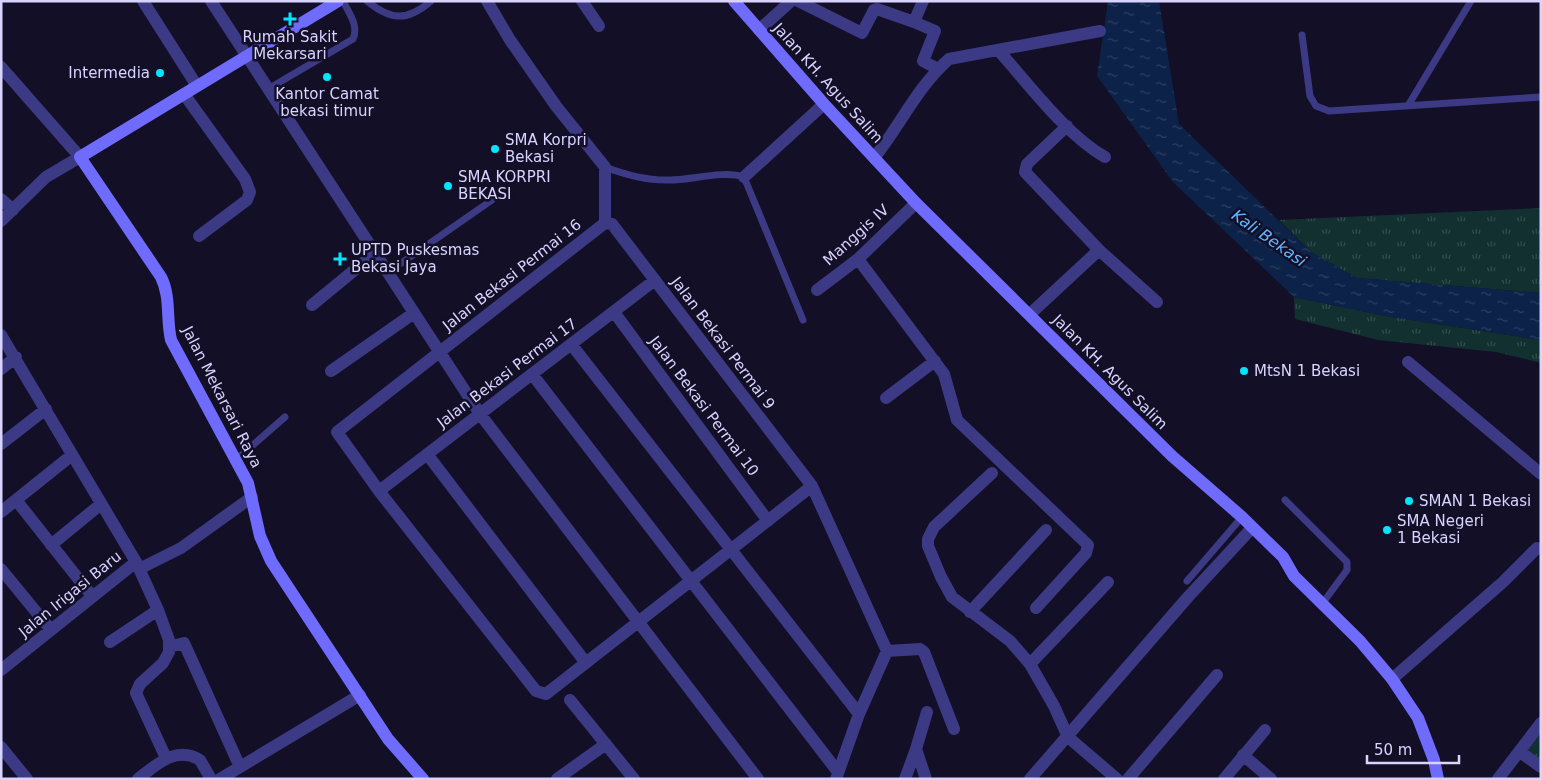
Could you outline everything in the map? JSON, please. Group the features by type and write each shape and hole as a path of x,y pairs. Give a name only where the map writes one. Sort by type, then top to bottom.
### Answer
{"street":[{"path":"143,1 197,86"},
{"path":"211,1 480,414 637,623 758,779"},
{"path":"487,1 510,40 556,106 605,167 605,223"},
{"path":"582,1 599,26"},
{"name":"Jalan KH. Agus Salim","path":"734,1 824,104 916,203 1172,456 1242,517 1283,557 1294,576 1360,641 1392,679 1418,718 1434,760 1438,779"},
{"path":"759,30 791,1"},
{"path":"798,1 862,33 877,9 935,31 923,62 938,69"},
{"path":"914,22 923,1"},
{"path":"1,221 46,177 332,3"},
{"path":"874,158 913,100 938,69 953,57 1100,31"},
{"path":"998,50 1067,126 1089,147 1105,157"},
{"path":"1,67 80,157"},
{"path":"184,94 245,179 250,192 247,200 199,236"},
{"path":"744,177 824,104"},
{"path":"1067,126 1026,164 1024,172 1099,250 1157,302"},
{"name":"Jalan Mekarsari Raya","path":"80,157 161,277 168,298 168,322 171,340 236,460 252,497 256,523 271,561 388,739 422,779"},
{"path":"1,199 13,210"},
{"name":"Manggis IV","path":"817,290 858,259 916,203"},
{"name":"Jalan Bekasi Permai 9","path":"605,223 612,224 812,486 888,651"},
{"name":"Jalan Bekasi Permai 16","path":"379,491 337,432 605,223"},
{"path":"1030,314 1099,250"},
{"path":"312,305 374,254"},
{"path":"858,259 935,361 947,381 951,406 957,420 1089,547 1086,554 1036,608"},
{"name":"Jalan Bekasi Permai 17","path":"379,491 654,280"},
{"name":"Jalan Bekasi Permai 10","path":"614,312 768,521"},
{"path":"332,371 414,313"},
{"path":"1,336 16,358 137,565 158,610 170,647 167,658 140,684 136,693 166,758"},
{"path":"572,344 860,714"},
{"path":"1,369 16,358"},
{"path":"886,398 935,361"},
{"path":"1408,362 1541,474"},
{"path":"532,374 837,775"},
{"path":"1,444 46,409"},
{"path":"427,454 586,662"},
{"path":"1,512 72,455"},
{"path":"992,473 934,527 928,539 928,546 947,590 970,612 1010,641 1030,664 1054,706 1068,738 1117,779"},
{"path":"379,491 536,690 540,694 546,694 812,486"},
{"name":"Jalan Irigasi Baru","path":"4,663 51,630 92,596 137,565 174,552 252,497"},
{"path":"16,500 92,596"},
{"path":"51,545 101,504"},
{"path":"1030,779 1068,738 1188,598 1252,528"},
{"path":"970,612 1046,530"},
{"path":"1392,679 1503,582 1537,548"},
{"path":"1,569 51,630"},
{"path":"1030,664 1108,582"},
{"path":"110,642 158,610"},
{"path":"170,647 184,643 240,767"},
{"path":"837,775 860,714 888,651 922,650 954,729"},
{"path":"1128,779 1217,675"},
{"path":"220,779 360,695"},
{"path":"570,700 634,779"},
{"path":"905,779 916,749 926,712"},
{"path":"1498,779 1541,723"},
{"path":"1224,779 1265,730"},
{"path":"557,779 606,744"},
{"path":"1,747 27,779"},
{"path":"916,749 926,779"},
{"path":"1520,752 1541,767"},
{"path":"138,779 166,758 178,754 196,757 203,763 211,779"},
{"path":"1243,755 1271,779"}],"lane":[{"path":"268,89 353,39 356,34 354,24 343,1"},
{"path":"367,1 382,13 396,17 418,12 430,1"},
{"path":"1409,104 1471,1"},
{"path":"1302,35 1310,96 1316,106 1329,111 1409,104 1541,97"},
{"path":"605,167 633,177 656,180 731,175 744,177 803,320"},
{"path":"388,273 492,200"},
{"path":"236,460 284,417"},
{"path":"1285,500 1347,562 1347,570 1322,604"},
{"path":"1187,580 1242,517"}],"green space":[{"path":"1541,208 1541,293 1357,278 1311,252 1279,220"},
{"path":"1294,297 1385,316 1541,340 1541,363 1496,352 1378,340 1295,319"},
{"path":"1541,723 1541,767 1520,752"}],"water":[{"name":"Kali Bekasi","path":"1108,1 1159,1 1179,124 1311,252 1357,278 1541,293 1541,340 1385,316 1294,297 1173,182 1097,76"}],"place":[{"name":"Rumah Sakit Mekarsari","path":"290,19"},
{"name":"Intermedia","path":"160,73"},
{"name":"Kantor Camat bekasi timur","path":"327,77"},
{"name":"SMA Korpri Bekasi","path":"495,149"},
{"name":"SMA KORPRI BEKASI","path":"448,186"},
{"name":"UPTD Puskesmas Bekasi Jaya","path":"340,259"},
{"name":"MtsN 1 Bekasi","path":"1244,371"},
{"name":"SMAN 1 Bekasi","path":"1409,501"},
{"name":"SMA Negeri 1 Bekasi","path":"1387,530"}]}
